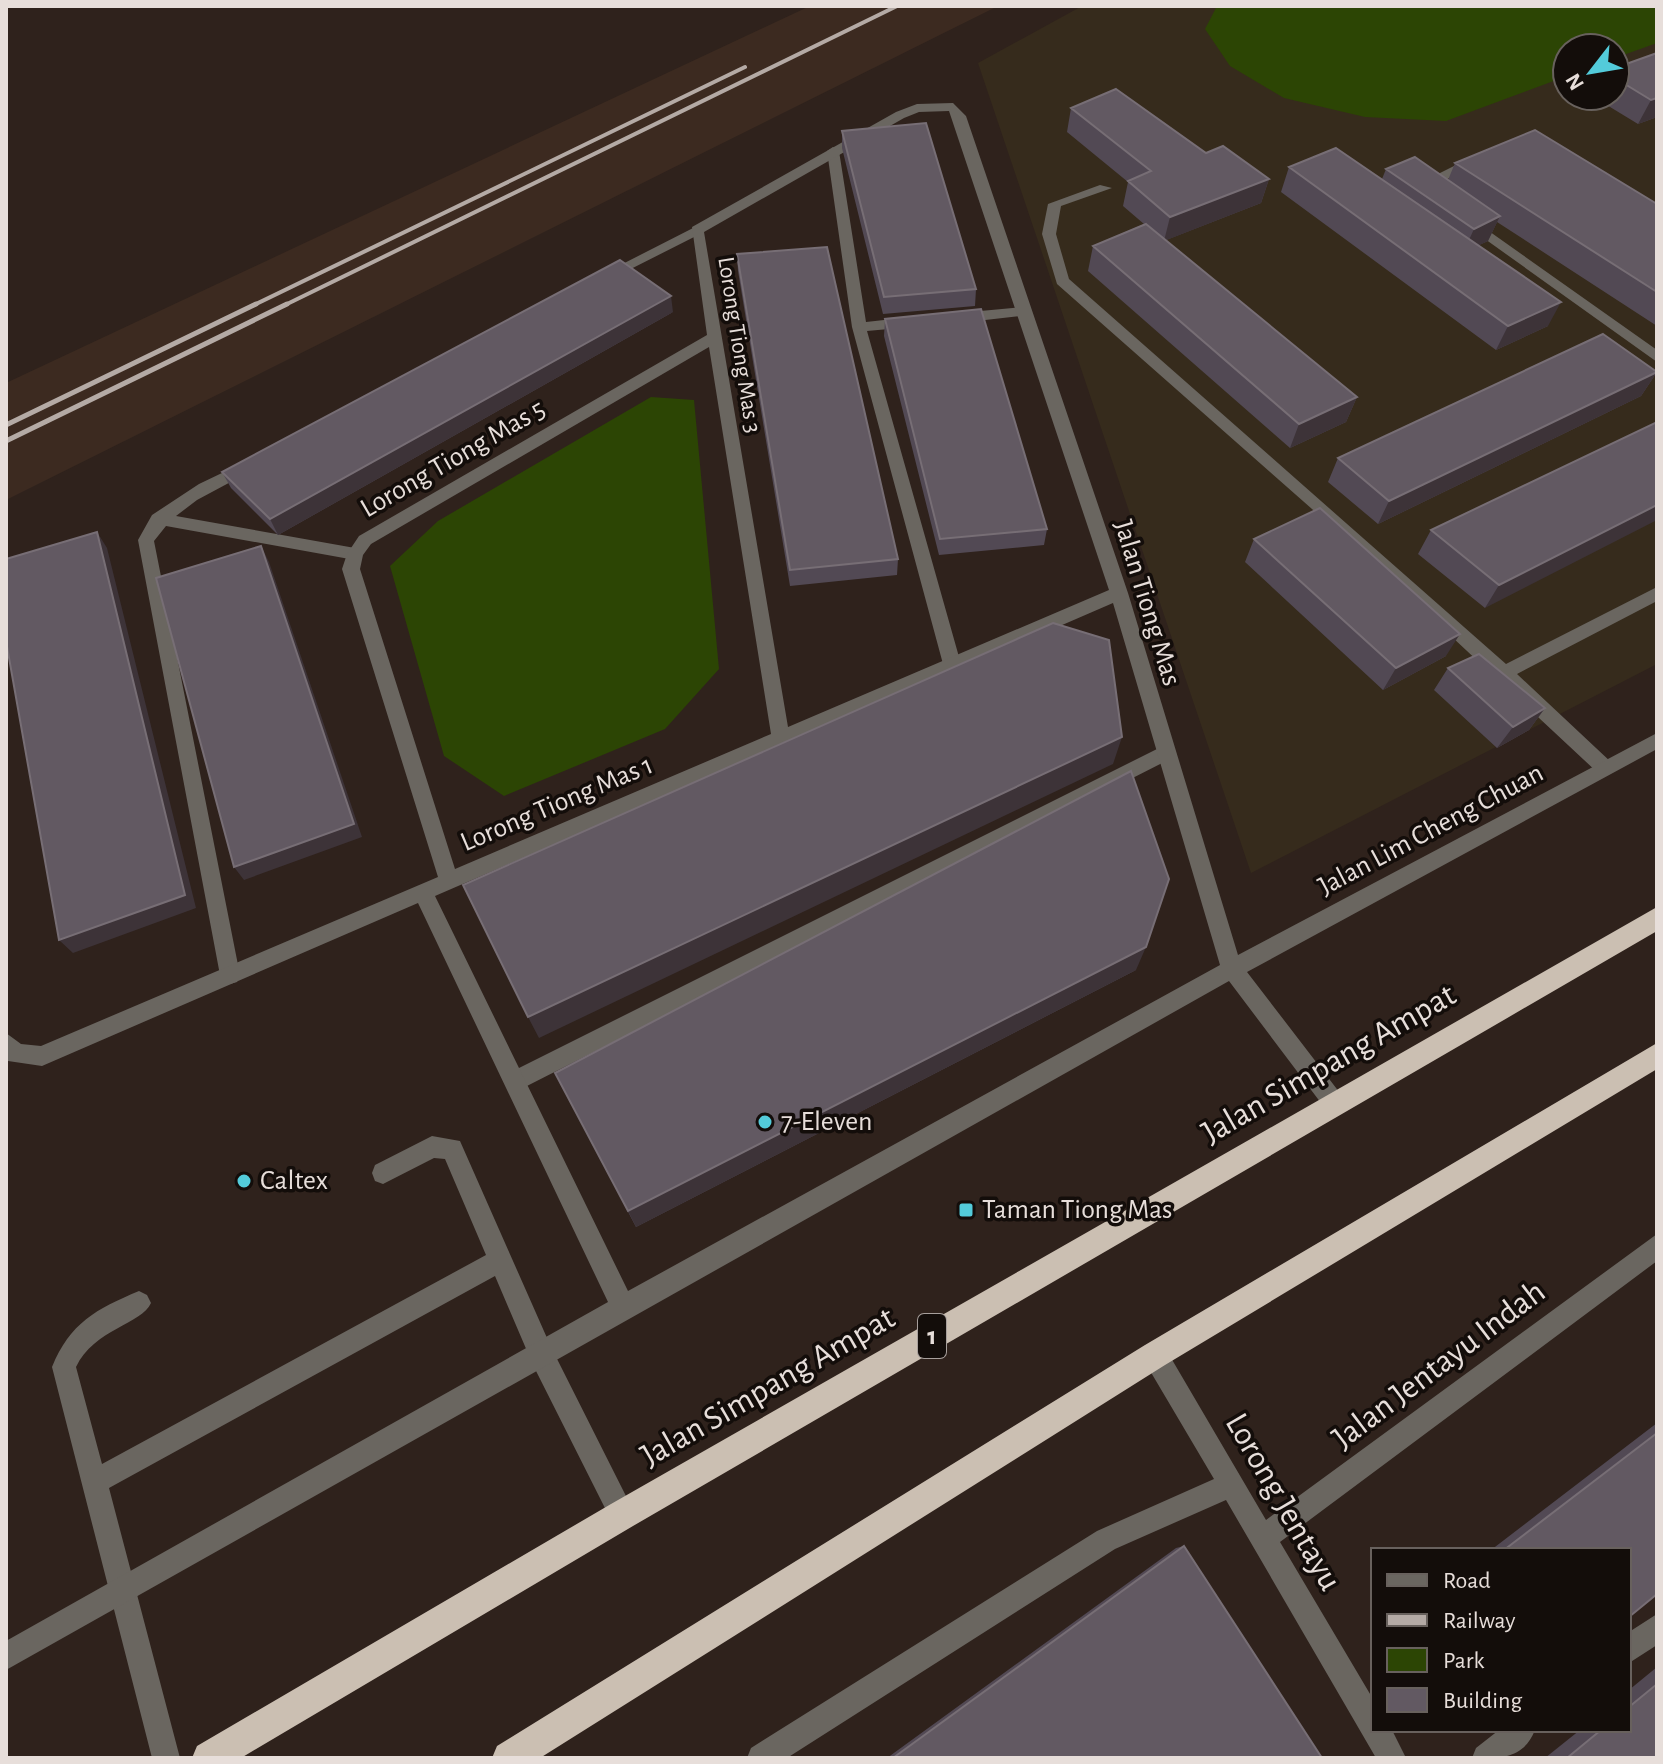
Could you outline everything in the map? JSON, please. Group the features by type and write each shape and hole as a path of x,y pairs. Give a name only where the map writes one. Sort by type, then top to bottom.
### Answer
{"highway":[{"name":"Jalan Simpang Ampat","path":"209,1758 622,1515 1657,918"},
{"path":"509,1758 1155,1355 1657,1055"}],"street":[{"name":"Lorong Tiong Mas 3","path":"781,738 697,230 900,115 917,108 939,106"},
{"name":"Jalan Tiong Mas","path":"939,106 953,107 960,116 1119,593 1232,969 1335,1104"},
{"path":"833,151 859,327 952,664"},
{"path":"1488,155 1427,185 1435,197 1451,209 1657,357"},
{"path":"1105,188 1055,204 1049,234 1062,281 1369,550 1605,768"},
{"path":"587,285 697,230"},
{"path":"859,327 1024,312"},
{"name":"Lorong Tiong Mas 5","path":"449,881 351,569 355,554 365,540 713,338"},
{"path":"230,975 146,540 158,519 191,495 259,459"},
{"path":"158,519 355,554"},
{"name":"Lorong Tiong Mas 1","path":"11,1049 42,1056 1119,593"},
{"path":"1504,673 1657,593"},
{"name":"Jalan Lim Cheng Chuan","path":"6,1656 121,1587 542,1356 623,1307 1232,969 1657,740"},
{"path":"515,1081 1165,753"},
{"path":"423,892 623,1307"},
{"path":"383,1173 432,1147 452,1149 542,1356 622,1515"},
{"name":"Jalan Jentayu Indah","path":"1262,1539 1657,1246"},
{"path":"94,1482 500,1260"},
{"path":"139,1303 92,1328 72,1344 64,1367 166,1758"},
{"name":"Lorong Jentayu","path":"1155,1355 1371,1723"},
{"path":"761,1758 1106,1540 1231,1485"},
{"path":"1631,1648 1657,1628"},
{"name":"Lorong Jentayu","path":"1376,1732 1392,1758"},
{"path":"1486,1758 1518,1732"}],"shaded area":[{"path":"810,6 998,6 6,500 6,383"},
{"path":"1082,6 1657,6 1657,664 1251,873 978,63"}],"green space":[{"path":"1217,6 1657,6 1657,43 1631,52 1631,32 1551,32 1551,82 1446,121 1365,117 1284,98 1230,66 1205,29"},
{"path":"651,397 694,400 719,669 665,729 504,796 444,756 390,566 438,521"}],"building":[{"path":"1657,53 1657,98 1651,100 1631,88 1631,62"},
{"path":"1116,89 1206,153 1223,146 1269,179 1170,217 1128,181 1151,171 1071,108"},
{"path":"926,123 976,289 884,297 842,131"},
{"path":"1535,130 1657,204 1657,292 1455,163"},
{"path":"1336,148 1561,302 1508,326 1289,167"},
{"path":"1415,157 1500,216 1474,229 1386,169"},
{"path":"1146,224 1357,397 1299,424 1093,246"},
{"path":"827,247 898,559 790,570 737,254"},
{"path":"620,260 671,296 270,519 222,472"},
{"path":"981,309 1047,529 940,539 885,319"},
{"path":"1603,334 1657,372 1389,501 1338,458"},
{"path":"1657,422 1657,505 1499,585 1431,530"},
{"path":"1320,508 1460,634 1396,668 1254,539"},
{"path":"97,532 185,895 59,940 6,641 6,559"},
{"path":"261,546 354,824 234,867 156,578"},
{"path":"1053,623 1109,640 1122,737 528,1017 463,885"},
{"path":"1479,654 1545,708 1513,727 1448,668"},
{"path":"1131,771 1169,879 1146,947 628,1211 555,1073"},
{"path":"1657,1433 1657,1594 1631,1615 1631,1548 1507,1548"},
{"path":"1184,1546 1322,1758 893,1758"},
{"path":"1657,1684 1657,1758 1567,1758 1599,1732 1631,1732 1631,1705"}],"railway":[{"path":"283,306 897,6"},
{"path":"252,306 745,67"},
{"path":"6,425 256,304"},
{"path":"6,441 287,304"}],"place":[{"name":"7-Eleven","path":"765,1122"},
{"name":"Caltex","path":"244,1181"},
{"name":"Taman Tiong Mas","path":"966,1210"}]}
